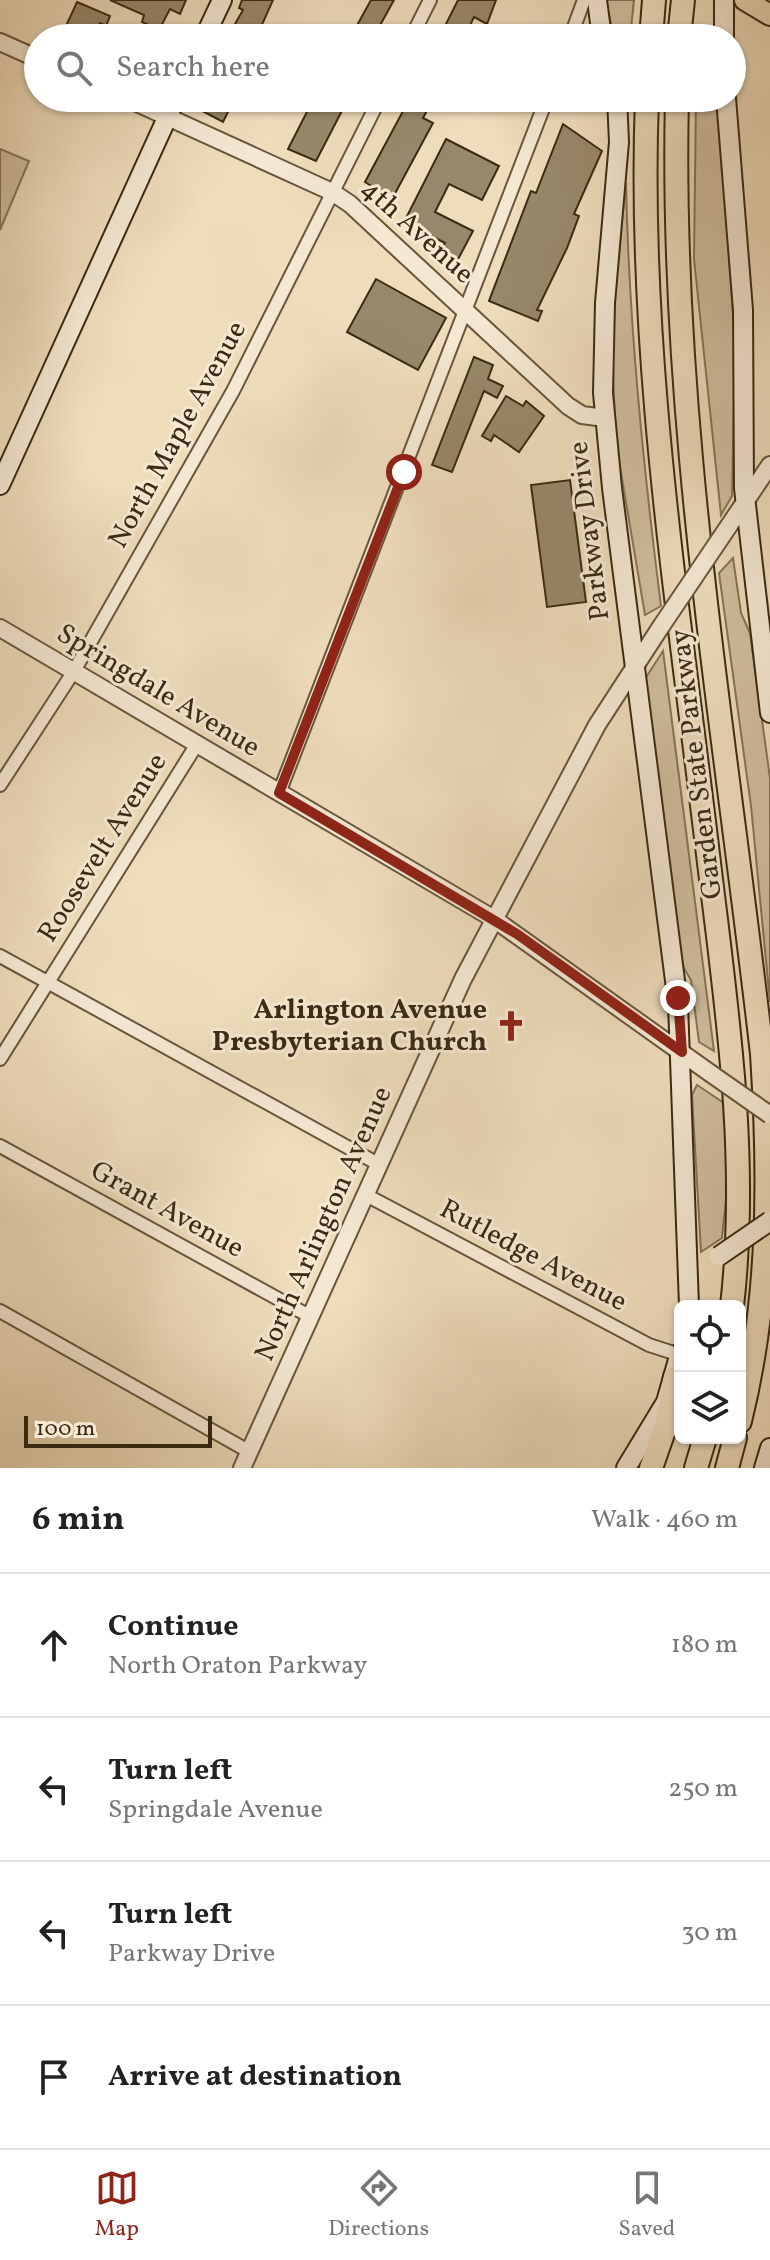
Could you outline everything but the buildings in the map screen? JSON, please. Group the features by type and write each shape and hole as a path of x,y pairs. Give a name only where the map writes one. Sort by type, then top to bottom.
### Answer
{"highway":[{"path":"652,24 654,0"},
{"path":"680,24 683,0"},
{"name":"Garden State Parkway","path":"647,112 645,214 652,370 735,1092 739,1193 732,1300"},
{"name":"Garden State Parkway","path":"677,112 676,241 686,408 762,1054 768,1145 764,1283 746,1393"},
{"path":"651,1468 666,1425 676,1372"},
{"path":"696,1468 703,1444"},
{"path":"727,1468 733,1444"}],"main road":[{"path":"211,24 222,0"},
{"path":"597,0 600,24"},
{"path":"724,0 724,24"},
{"path":"745,0 770,15"},
{"path":"0,485 170,112"},
{"name":"Parkway Drive","path":"618,112 619,142 603,337 605,418 682,1052 690,1300"},
{"path":"727,112 742,297 745,502 770,713"},
{"path":"691,1283 699,1270 770,1221"},
{"path":"626,1468 661,1412 675,1372"},
{"path":"764,1468 770,1448"}],"street":[{"path":"418,24 430,0"},
{"path":"575,24 584,0"},
{"path":"0,42 24,53"},
{"name":"4th Avenue","path":"157,112 332,192 350,204 568,406 582,415 605,418"},
{"name":"North Maple Avenue","path":"0,785 74,671 233,391 373,112"},
{"path":"279,793 542,112"},
{"name":"North Arlington Avenue","path":"242,1468 463,979 494,919 597,725 770,465"},
{"name":"Springdale Avenue","path":"0,628 494,919 770,1115"},
{"name":"Roosevelt Avenue","path":"0,1059 197,744"},
{"path":"0,956 380,1165"},
{"name":"Grant Avenue","path":"0,1146 311,1317"},
{"name":"Rutledge Avenue","path":"366,1195 674,1360"},
{"path":"0,1311 250,1452"}],"shaded area":[{"path":"606,0 634,0 631,24 611,24"},
{"path":"696,112 719,112 735,345 732,496 721,515 694,259"},
{"path":"0,149 29,161 0,230"},
{"path":"626,183 638,394 661,606 645,615 616,443 611,328"},
{"path":"733,558 741,613 750,633 770,778 770,1002 751,806 719,573"},
{"path":"663,651 714,1051 699,1042 691,980 682,965 643,682"},
{"path":"697,1085 724,1103 728,1180 722,1238 701,1252 692,1095"}],"place":[{"name":"Arlington Avenue Presbyterian Church","path":"511,1026"}],"route":[{"path":"404,472 279,793 494,919 682,1052 678,998"}]}
